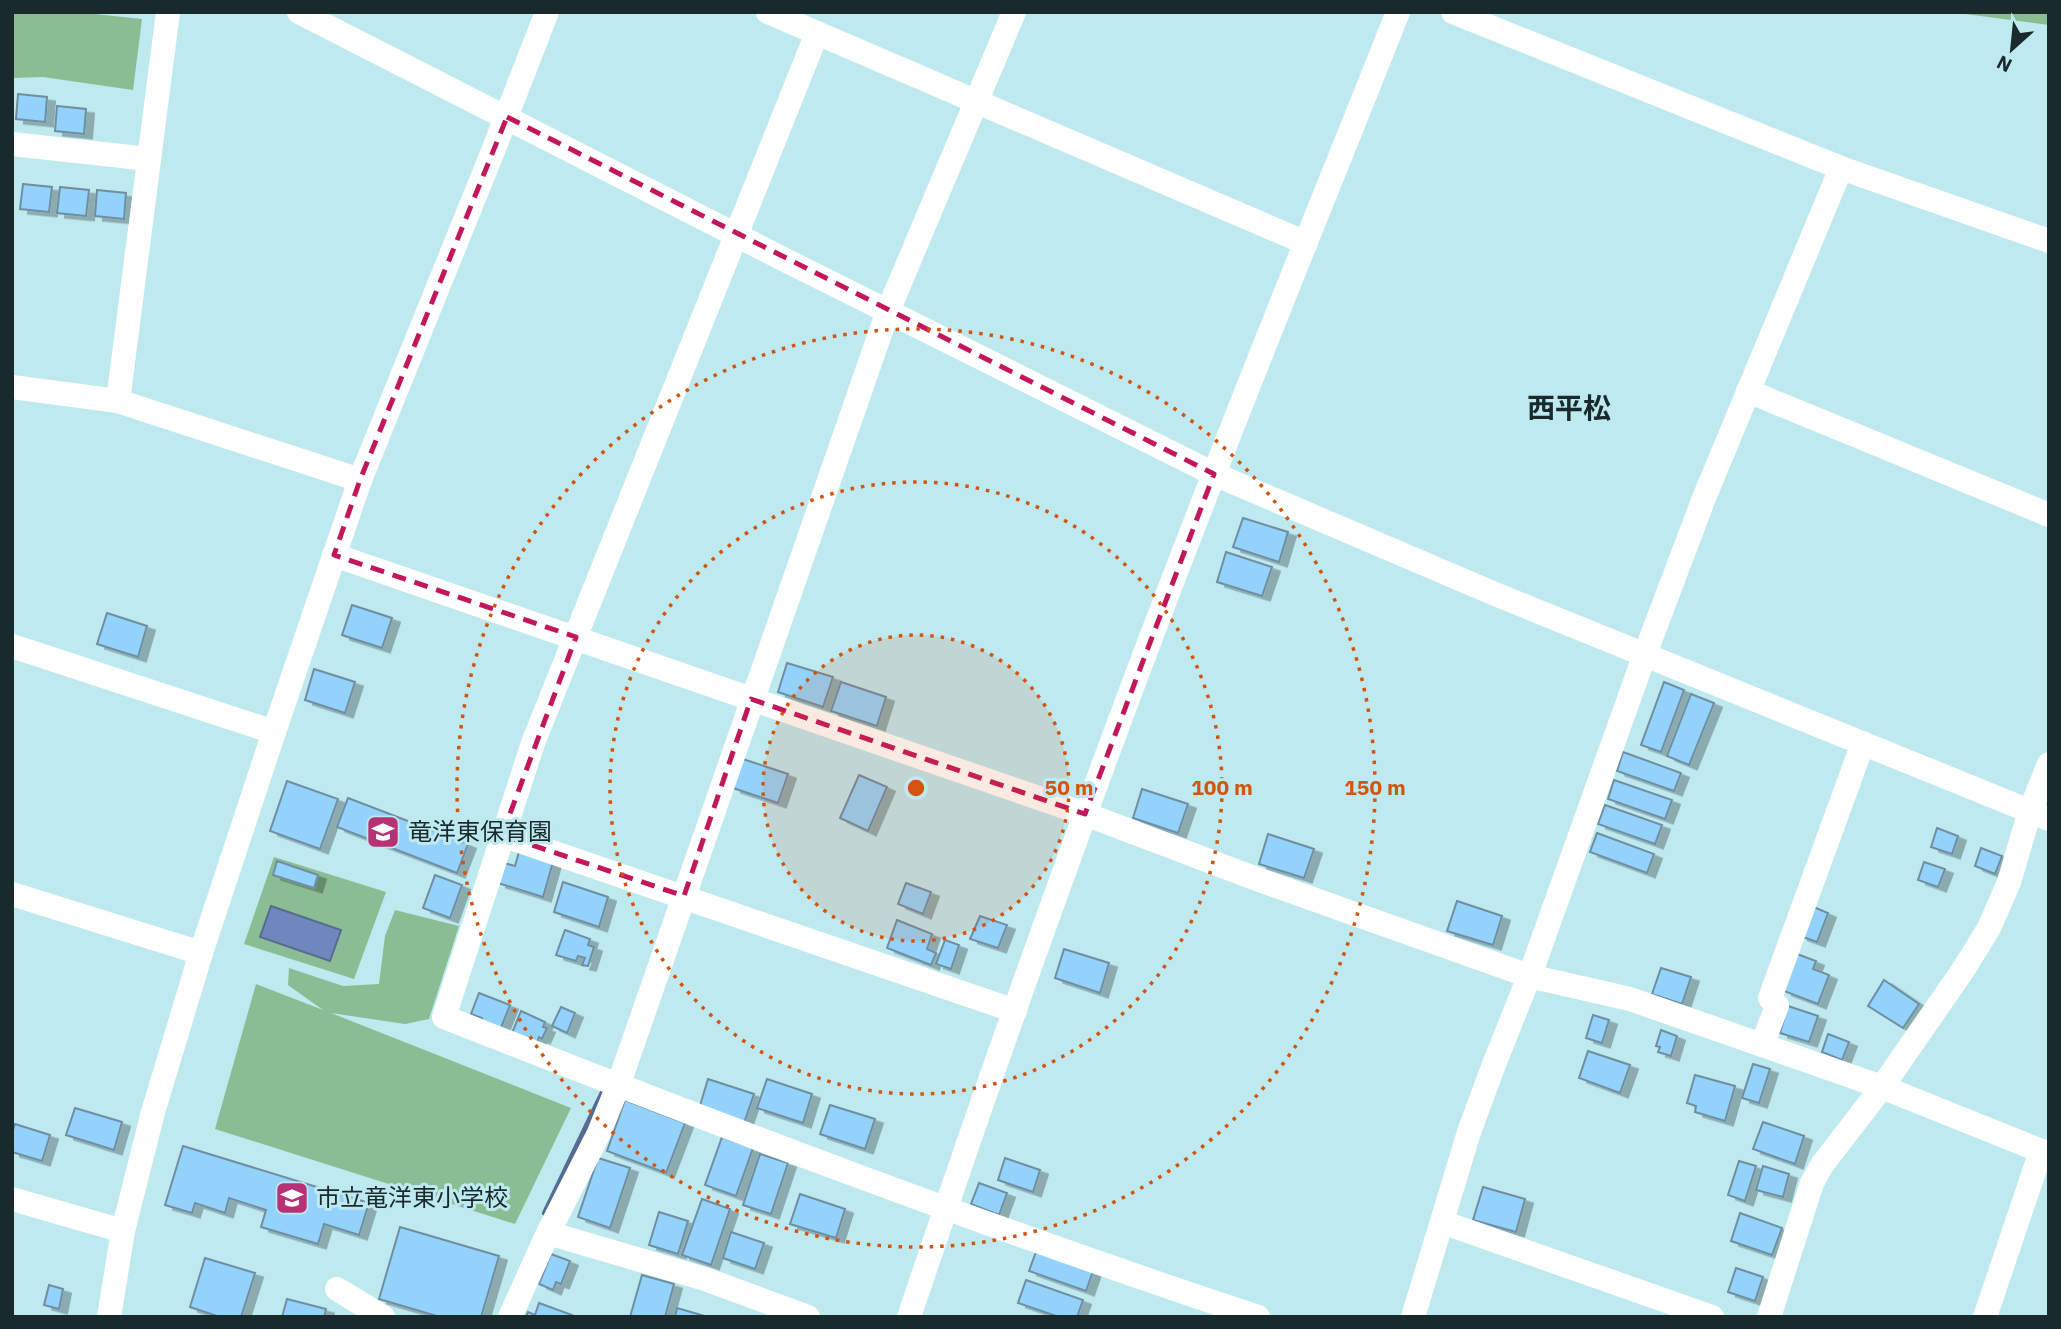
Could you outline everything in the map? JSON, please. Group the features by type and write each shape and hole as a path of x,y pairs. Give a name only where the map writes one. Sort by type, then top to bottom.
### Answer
{"street":[{"path":"118,401 168,12"},
{"path":"299,12 1214,474 1495,594 2039,815"},
{"path":"109,1317 123,1231 153,1112 201,953 274,732 360,480 547,12"},
{"path":"768,12 1306,243"},
{"path":"510,1317 548,1233 598,1135 618,1086 888,311 1014,12"},
{"path":"909,1317 1085,814 1214,474 1398,12"},
{"path":"1453,12 1841,168 2049,242"},
{"path":"817,33 533,743 443,1017 618,1086 946,1208 1258,1317"},
{"path":"12,144 149,159"},
{"path":"1413,1317 1469,1132 1530,976 1645,654 1704,498 1841,168"},
{"path":"12,387 118,401 360,480"},
{"path":"1748,391 2049,514"},
{"path":"334,555 1085,814 1254,878 1530,976 1630,999 1762,1045 1882,1087 2045,1152 1985,1317"},
{"path":"12,646 274,732"},
{"path":"1762,1045 1777,1006 1770,998 1863,743"},
{"path":"1769,1317 1812,1183 1822,1165 1882,1087 1989,928 2039,815 2049,764"},
{"path":"502,835 1016,1012"},
{"path":"12,894 201,953"},
{"path":"12,1199 123,1231"},
{"path":"1442,1222 1712,1317"},
{"path":"548,1233 705,1279 808,1317"},
{"path":"337,1289 383,1317"}],"highlighted area":[{"path":"507,117 1214,474 1085,814 751,699 684,896 502,835 576,637 334,555 360,480"}],"green space":[{"path":"12,12 76,12 142,19 133,90 43,77 12,78"},
{"path":"1950,12 2049,12 2049,25"},
{"path":"274,857 386,892 354,979 244,944"},
{"path":"395,910 459,926 429,1019 405,1024 331,1013 571,1108 515,1224 215,1129 256,984 323,1010 288,985 289,968 343,986 379,984 385,936"}],"water":[{"path":"271,906 341,930 330,961 260,937"}],"building":[{"path":"18,94 47,97 45,122 16,119"},
{"path":"57,106 86,109 84,134 55,131"},
{"path":"23,184 52,187 49,212 20,209"},
{"path":"60,187 89,190 86,216 57,213"},
{"path":"97,190 126,193 124,219 95,216"},
{"path":"1243,518 1288,532 1279,562 1233,547"},
{"path":"1226,552 1272,567 1262,596 1217,582"},
{"path":"352,605 392,618 382,648 342,635"},
{"path":"107,613 147,626 138,657 97,644"},
{"path":"787,663 833,677 823,707 778,692"},
{"path":"314,669 355,682 345,713 305,700"},
{"path":"841,682 886,697 877,726 831,711"},
{"path":"1664,682 1684,690 1661,752 1641,745"},
{"path":"1691,694 1714,703 1689,765 1667,756"},
{"path":"1623,752 1681,773 1674,791 1617,771"},
{"path":"743,759 788,774 778,803 733,788"},
{"path":"859,775 887,787 868,831 840,818"},
{"path":"1614,780 1672,800 1665,819 1608,799"},
{"path":"287,781 338,799 320,849 270,831"},
{"path":"1142,789 1188,804 1178,833 1133,818"},
{"path":"348,798 468,844 457,873 337,827"},
{"path":"1605,805 1662,825 1655,844 1598,824"},
{"path":"1937,828 1958,836 1952,854 1931,847"},
{"path":"1597,833 1654,854 1647,873 1590,852"},
{"path":"1268,834 1314,849 1304,878 1259,864"},
{"path":"1981,848 2002,856 1995,874 1975,866"},
{"path":"519,852 553,862 543,897 498,883 504,863 515,866"},
{"path":"277,861 318,875 314,888 273,875"},
{"path":"1924,862 1945,869 1938,887 1918,880"},
{"path":"435,875 462,885 450,918 423,908"},
{"path":"563,882 608,897 599,927 554,912"},
{"path":"906,883 931,892 923,914 898,904"},
{"path":"1457,901 1502,916 1493,945 1447,931"},
{"path":"1811,906 1828,913 1817,942 1800,936"},
{"path":"980,916 1007,925 998,948 970,939"},
{"path":"897,920 932,934 927,949 936,953 931,965 887,948"},
{"path":"565,930 590,939 588,945 594,947 588,966 582,965 585,958 578,956 576,961 556,955"},
{"path":"945,940 959,945 951,969 936,964"},
{"path":"1064,949 1109,963 1100,993 1055,978"},
{"path":"1797,954 1816,961 1813,969 1829,975 1818,1004 1784,991"},
{"path":"1661,968 1691,977 1682,1004 1652,994"},
{"path":"1884,980 1919,1004 1903,1028 1868,1006"},
{"path":"479,993 510,1005 500,1030 480,1023 482,1018 471,1014"},
{"path":"1788,1006 1818,1016 1809,1042 1780,1033"},
{"path":"561,1007 575,1013 567,1033 552,1026"},
{"path":"521,1011 545,1022 543,1027 547,1028 537,1043 512,1033"},
{"path":"1593,1015 1609,1020 1602,1043 1586,1038"},
{"path":"1661,1030 1677,1036 1671,1056 1658,1052 1660,1047 1656,1046"},
{"path":"1828,1034 1849,1042 1842,1060 1822,1052"},
{"path":"1588,1051 1630,1065 1620,1093 1579,1078"},
{"path":"1753,1064 1770,1069 1759,1103 1742,1098"},
{"path":"1695,1075 1735,1086 1725,1121 1695,1112 1696,1106 1687,1103"},
{"path":"708,1079 754,1094 744,1123 699,1109"},
{"path":"767,1079 812,1094 803,1123 757,1108"},
{"path":"625,1100 685,1123 666,1173 607,1151"},
{"path":"830,1105 875,1119 865,1149 820,1134"},
{"path":"75,1108 122,1122 114,1150 66,1135"},
{"path":"1763,1122 1804,1136 1795,1164 1753,1149"},
{"path":"15,1124 50,1135 42,1161 12,1152"},
{"path":"722,1137 753,1148 736,1196 705,1185"},
{"path":"183,1146 369,1203 359,1235 324,1224 318,1244 261,1227 266,1210 229,1198 225,1213 195,1203 192,1213 165,1205"},
{"path":"760,1154 788,1163 771,1214 743,1205"},
{"path":"598,1158 630,1168 610,1228 578,1217"},
{"path":"1005,1158 1040,1170 1033,1192 998,1180"},
{"path":"1739,1161 1756,1166 1745,1201 1728,1195"},
{"path":"1763,1166 1789,1174 1783,1197 1756,1190"},
{"path":"979,1183 1007,1193 999,1215 971,1204"},
{"path":"1483,1187 1525,1199 1516,1232 1473,1220"},
{"path":"800,1194 845,1209 836,1238 790,1224"},
{"path":"702,1199 730,1209 711,1265 682,1255"},
{"path":"659,1212 688,1221 678,1254 649,1245"},
{"path":"1740,1213 1782,1228 1772,1255 1731,1241"},
{"path":"400,1227 499,1256 481,1317 440,1317 379,1299"},
{"path":"731,1232 764,1243 755,1269 723,1258"},
{"path":"1037,1249 1094,1268 1086,1291 1029,1271"},
{"path":"551,1254 570,1261 561,1284 556,1282 553,1290 539,1284"},
{"path":"205,1258 255,1273 241,1317 220,1317 190,1307"},
{"path":"1736,1268 1763,1277 1755,1301 1728,1292"},
{"path":"642,1275 674,1284 665,1317 630,1317"},
{"path":"1026,1280 1083,1300 1077,1317 1059,1317 1018,1303"},
{"path":"49,1285 63,1289 59,1309 44,1305"},
{"path":"287,1299 326,1309 324,1317 282,1317"},
{"path":"539,1303 572,1315 526,1317 528,1312 535,1315"},
{"path":"677,1308 708,1317 675,1317"}],"waterway":[{"path":"545,1213 604,1090"}],"place":[{"name":"竜洋東保育園","path":"383,832"},
{"name":"市立竜洋東小学校","path":"292,1198"}],"district":[{"name":"西平松","path":"1569,408"}]}
